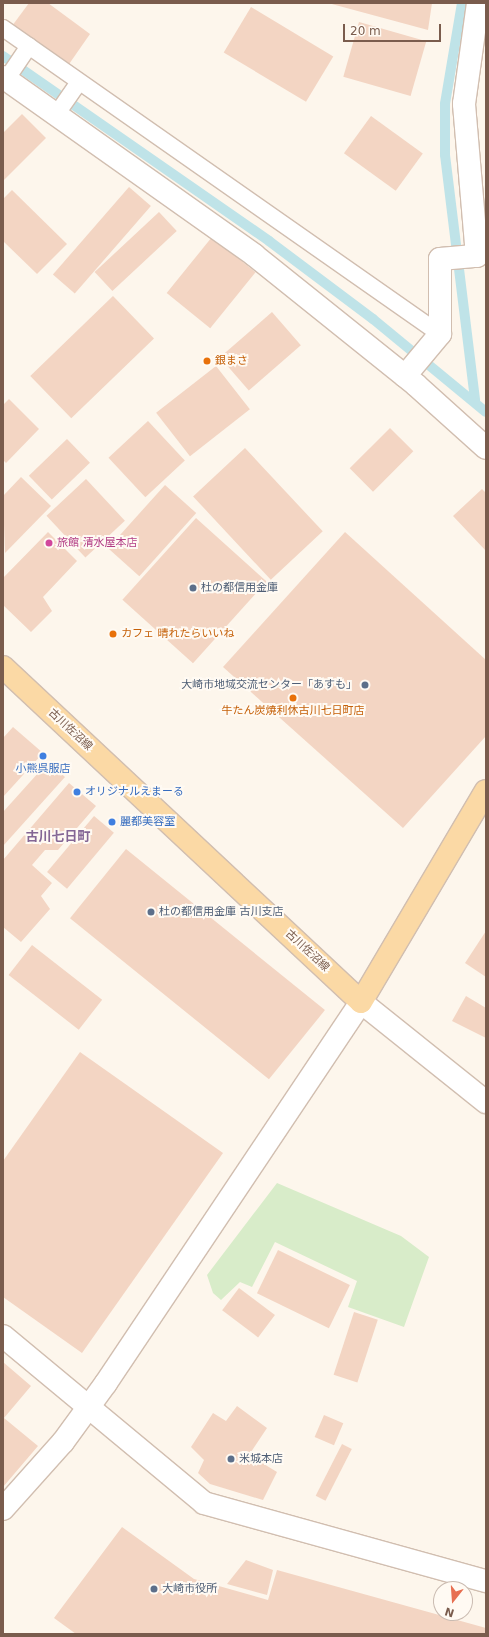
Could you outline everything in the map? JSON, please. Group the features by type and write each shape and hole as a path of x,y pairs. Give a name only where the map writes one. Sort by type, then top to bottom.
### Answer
{"main road":[{"name":"古川佐沼線","path":"3,667 361,1002"},
{"path":"361,1002 486,791"}],"street":[{"path":"423,355 440,259 477,256 464,104 478,3"},
{"path":"5,78 254,255 423,355 486,448"},
{"path":"3,1509 63,1442 90,1406 361,1002 486,1102"},
{"path":"3,1336 90,1406 204,1503 486,1581"}],"lane":[{"path":"3,28 79,82 423,355"},
{"path":"5,78 29,46"},
{"path":"56,115 79,82"}],"green space":[{"path":"277,1183 401,1236 429,1257 404,1327 348,1307 357,1281 275,1242 252,1287 240,1282 221,1300 213,1293 207,1275"}],"building":[{"path":"29,3 48,3 90,34 67,67 12,26"},
{"path":"328,3 432,3 428,30"},
{"path":"251,7 333,56 306,102 224,52"},
{"path":"359,22 426,41 411,96 343,77"},
{"path":"22,114 46,138 3,181 3,133"},
{"path":"371,116 423,154 396,191 344,153"},
{"path":"129,187 151,206 75,294 53,275"},
{"path":"12,190 67,244 37,274 3,241 3,199"},
{"path":"159,212 177,231 112,291 95,272"},
{"path":"212,237 256,272 210,328 167,293"},
{"path":"113,296 154,338 71,418 30,376"},
{"path":"272,312 301,345 249,390 220,357"},
{"path":"216,366 250,409 190,456 156,413"},
{"path":"9,399 39,429 6,463 3,460 3,405"},
{"path":"148,421 185,460 145,497 109,458"},
{"path":"390,428 413,451 373,492 350,468"},
{"path":"67,439 90,463 52,500 29,476"},
{"path":"245,448 323,531 271,580 193,496"},
{"path":"21,477 51,506 5,553 3,496"},
{"path":"86,479 125,521 85,558 47,516"},
{"path":"165,485 196,513 139,576 108,548"},
{"path":"482,489 486,493 486,551 453,516"},
{"path":"196,518 267,582 193,663 122,600"},
{"path":"48,532 77,561 43,597 52,611 31,632 3,605 3,578"},
{"path":"345,532 486,660 486,736 403,828 223,667"},
{"path":"13,727 43,753 3,797 3,738"},
{"path":"48,762 65,777 3,846 3,812"},
{"path":"69,783 96,806 58,850 45,850 32,865 52,883 41,896 50,909 21,942 3,927 3,860"},
{"path":"94,816 114,833 67,889 47,872"},
{"path":"126,849 325,1010 269,1079 70,918"},
{"path":"486,931 486,977 465,963"},
{"path":"32,945 102,1000 79,1030 9,975"},
{"path":"466,996 486,1008 486,1038 452,1021"},
{"path":"80,1052 223,1153 82,1353 3,1297 3,1161"},
{"path":"278,1250 350,1285 329,1328 257,1293"},
{"path":"239,1288 275,1315 258,1337 222,1310"},
{"path":"354,1312 378,1320 357,1382 334,1375"},
{"path":"3,1362 31,1386 4,1418 38,1446 3,1487"},
{"path":"237,1406 267,1428 249,1455 277,1472 263,1500 210,1484 198,1473 204,1460 191,1447 213,1413 226,1421"},
{"path":"324,1415 343,1423 334,1445 315,1437"},
{"path":"342,1444 352,1449 325,1501 316,1496"},
{"name":"大崎市役所","path":"122,1527 194,1579 268,1600 277,1570 433,1613 433,1621 461,1621 486,1628 486,1634 76,1634 54,1618"},
{"path":"246,1560 273,1570 267,1595 227,1584"}],"waterway":[{"path":"462,3 445,104 445,155 475,400"},
{"path":"3,56 269,241 373,319 486,412"}],"place":[{"name":"銀まさ","path":"207,361"},
{"name":"旅館 清水屋本店","path":"49,543"},
{"name":"杜の都信用金庫","path":"193,588"},
{"name":"カフェ 晴れたらいいね","path":"113,634"},
{"name":"大崎市地域交流センター「あすも」","path":"365,685"},
{"name":"牛たん炭焼利休古川七日町店","path":"293,698"},
{"name":"小熊呉服店","path":"43,756"},
{"name":"オリジナルえまーる","path":"77,792"},
{"name":"麗都美容室","path":"112,822"},
{"name":"杜の都信用金庫 古川支店","path":"151,912"},
{"name":"米城本店","path":"231,1459"},
{"name":"大崎市役所","path":"154,1589"}],"district":[{"name":"古川七日町","path":"58,837"}]}
